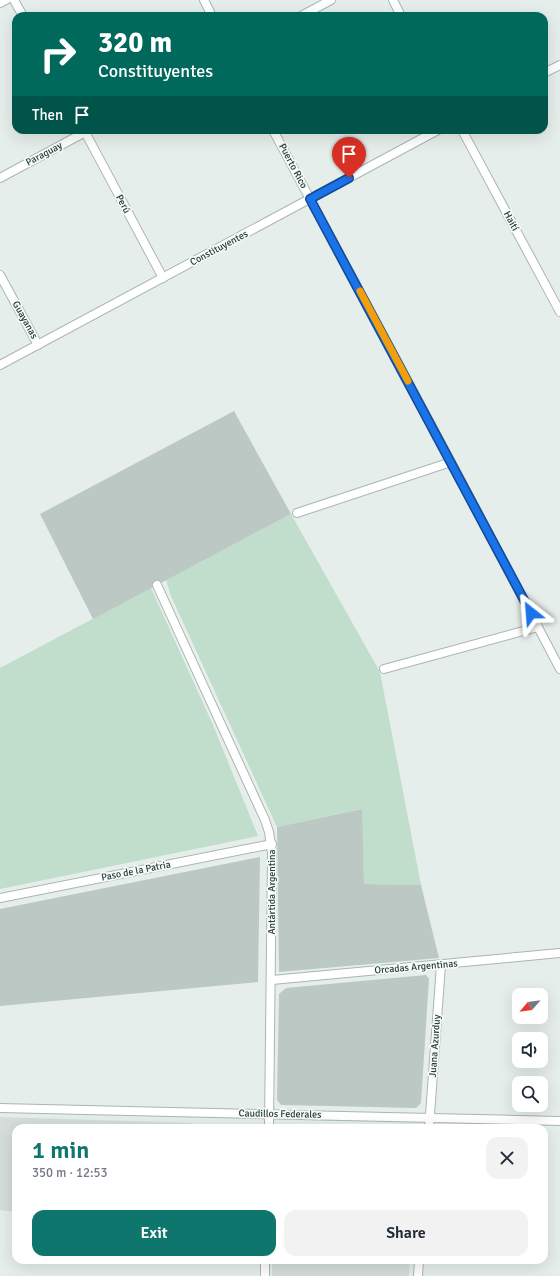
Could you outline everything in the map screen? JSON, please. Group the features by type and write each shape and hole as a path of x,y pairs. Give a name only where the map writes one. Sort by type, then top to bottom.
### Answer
{"street":[{"path":"0,3 6,0"},
{"path":"14,0 21,12"},
{"path":"204,0 210,12"},
{"path":"308,12 331,0"},
{"path":"393,0 399,12"},
{"path":"548,71 560,65"},
{"name":"Paraguay","path":"0,178 81,134"},
{"name":"Perú","path":"88,134 163,278"},
{"name":"Puerto Rico","path":"275,134 560,669"},
{"name":"Constituyentes","path":"0,365 431,134"},
{"name":"Haití","path":"464,134 560,312"},
{"name":"Guayanas","path":"0,275 38,345"},
{"path":"297,513 451,462"},
{"name":"Antártida Argentina","path":"157,585 265,820 272,844 270,1124"},
{"path":"384,669 538,627"},
{"name":"Paso de la Patria","path":"0,898 272,844"},
{"name":"Orcadas Argentinas","path":"272,980 560,953"},
{"name":"Juana Azurduy","path":"429,1124 441,965"},
{"name":"Caudillos Federales","path":"0,1108 560,1121"},
{"path":"265,1264 265,1276"},
{"path":"418,1276 419,1264"}],"shaded area":[{"path":"0,1117 193,1124 12,1124 12,1212 0,1210"},
{"path":"272,1264 410,1264 409,1276 272,1276"}],"green space":[{"path":"291,514 380,672 421,885 364,884 361,809 277,827 171,596 166,580"},
{"path":"151,588 213,725 258,836 0,889 0,668"}],"building":[{"path":"234,411 291,514 93,619 40,514"},
{"path":"362,809 364,884 421,885 439,958 279,972 277,827"},
{"path":"260,857 258,982 0,1006 0,909"},
{"path":"426,975 429,979 421,1103 416,1108 281,1105 277,1100 279,994 286,988"}],"slow traffic":[{"path":"360,291 408,381"}],"route":[{"path":"349,178 310,199 531,613"}]}
